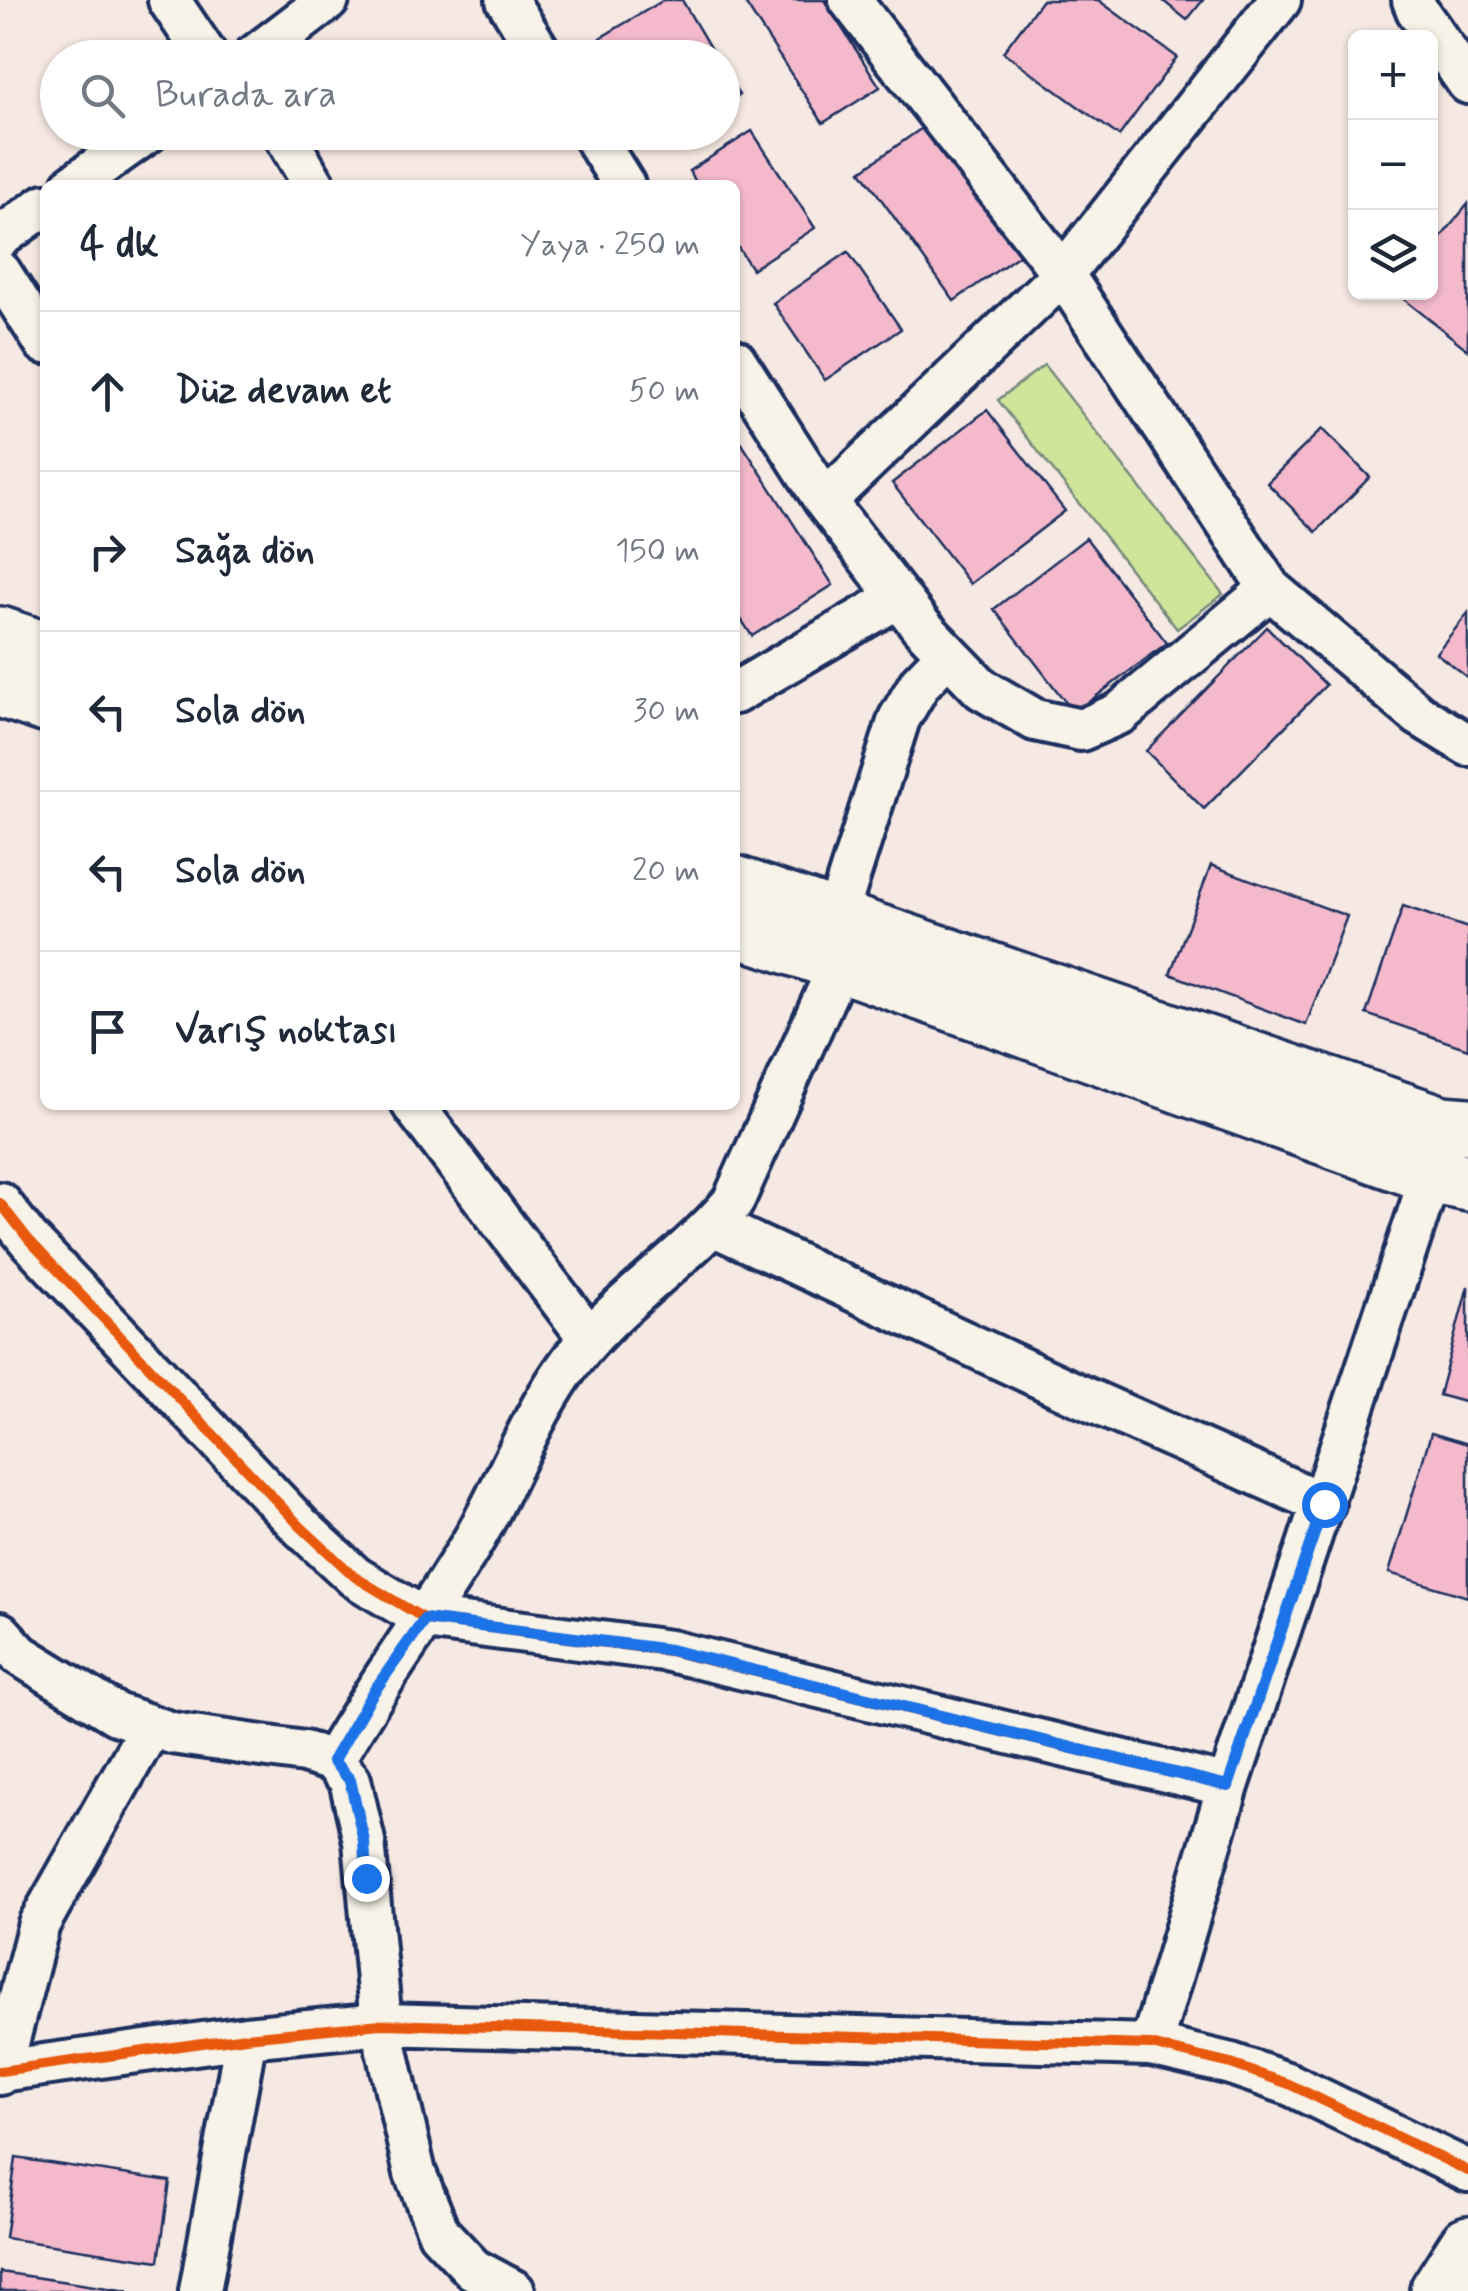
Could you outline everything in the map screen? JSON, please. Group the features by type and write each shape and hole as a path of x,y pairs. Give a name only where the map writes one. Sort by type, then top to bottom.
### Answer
{"main road":[{"path":"0,635 40,648"},
{"path":"0,689 40,702"},
{"path":"740,887 838,941 1452,1152"},
{"path":"740,929 838,941"},
{"path":"1438,2291 1468,2244"}],"street":[{"path":"169,0 196,40"},
{"path":"276,40 328,0"},
{"path":"507,0 532,40"},
{"path":"850,0 1064,274 1270,590 1419,715 1468,745"},
{"path":"825,501 1064,274 1280,0"},
{"path":"1413,0 1468,84"},
{"path":"80,180 123,150"},
{"path":"294,150 311,180"},
{"path":"602,150 621,180"},
{"path":"0,237 40,209"},
{"path":"0,272 40,335"},
{"path":"740,368 825,501 899,597 982,690 1035,720 1082,730 1120,713 1270,590"},
{"path":"740,690 899,597"},
{"path":"333,1761 372,1694 425,1619 478,1533 560,1376 630,1297 713,1225 733,1202 838,941 899,719 920,683 948,654"},
{"path":"417,1110 590,1339"},
{"path":"1151,2045 1228,1786 1324,1504 1452,1152"},
{"path":"0,1203 29,1240 301,1527 355,1577 425,1619 670,1650 1228,1786"},
{"path":"713,1225 1324,1504"},
{"path":"0,1633 20,1655 116,1714 172,1733 304,1752 333,1761 350,1780 364,1841 381,2024 415,2172 439,2233 473,2270 514,2291"},
{"path":"151,1726 38,1924 1,2072 246,2038 381,2024 1151,2045 1230,2064 1289,2084 1468,2171"},
{"path":"200,2291 246,2038"}],"green space":[{"path":"1044,365 1223,594 1177,629 998,400"}],"building":[{"path":"664,0 682,0 705,40 601,40"},
{"path":"743,0 824,0 880,87 823,123"},
{"path":"1042,0 1098,0 1177,57 1119,136 1003,52"},
{"path":"1162,0 1203,0 1187,20"},
{"path":"946,111 1039,241 954,301 861,171"},
{"path":"752,131 815,228 752,269 740,251 740,180 695,180 689,171 722,150 740,150 740,139"},
{"path":"1468,204 1468,350 1405,300 1438,300 1438,241"},
{"path":"848,252 901,329 825,380 773,303"},
{"path":"987,410 1065,511 970,584 892,483"},
{"path":"1322,429 1370,477 1316,532 1267,483"},
{"path":"740,441 833,585 752,636 740,618"},
{"path":"1086,538 1167,643 1074,713 994,609"},
{"path":"1468,613 1468,678 1436,653"},
{"path":"1267,627 1326,685 1204,809 1146,751"},
{"path":"1211,865 1347,916 1306,1025 1170,974"},
{"path":"1403,906 1468,928 1468,1049 1366,1014"},
{"path":"1468,1286 1468,1403 1439,1395"},
{"path":"1431,1433 1468,1444 1468,1597 1389,1573"},
{"path":"16,2158 170,2181 159,2261 5,2238"},
{"path":"0,2272 128,2291 0,2291"}],"cycle path":[{"path":"0,1203 29,1240 301,1527 355,1577 425,1619 670,1651 1228,1786"},
{"path":"0,2071 246,2037 381,2024 1151,2045 1231,2064 1289,2084 1468,2171"}],"route":[{"path":"366,1878 364,1841 350,1780 333,1761 372,1694 425,1619 670,1650 1228,1786 1324,1504"}]}
